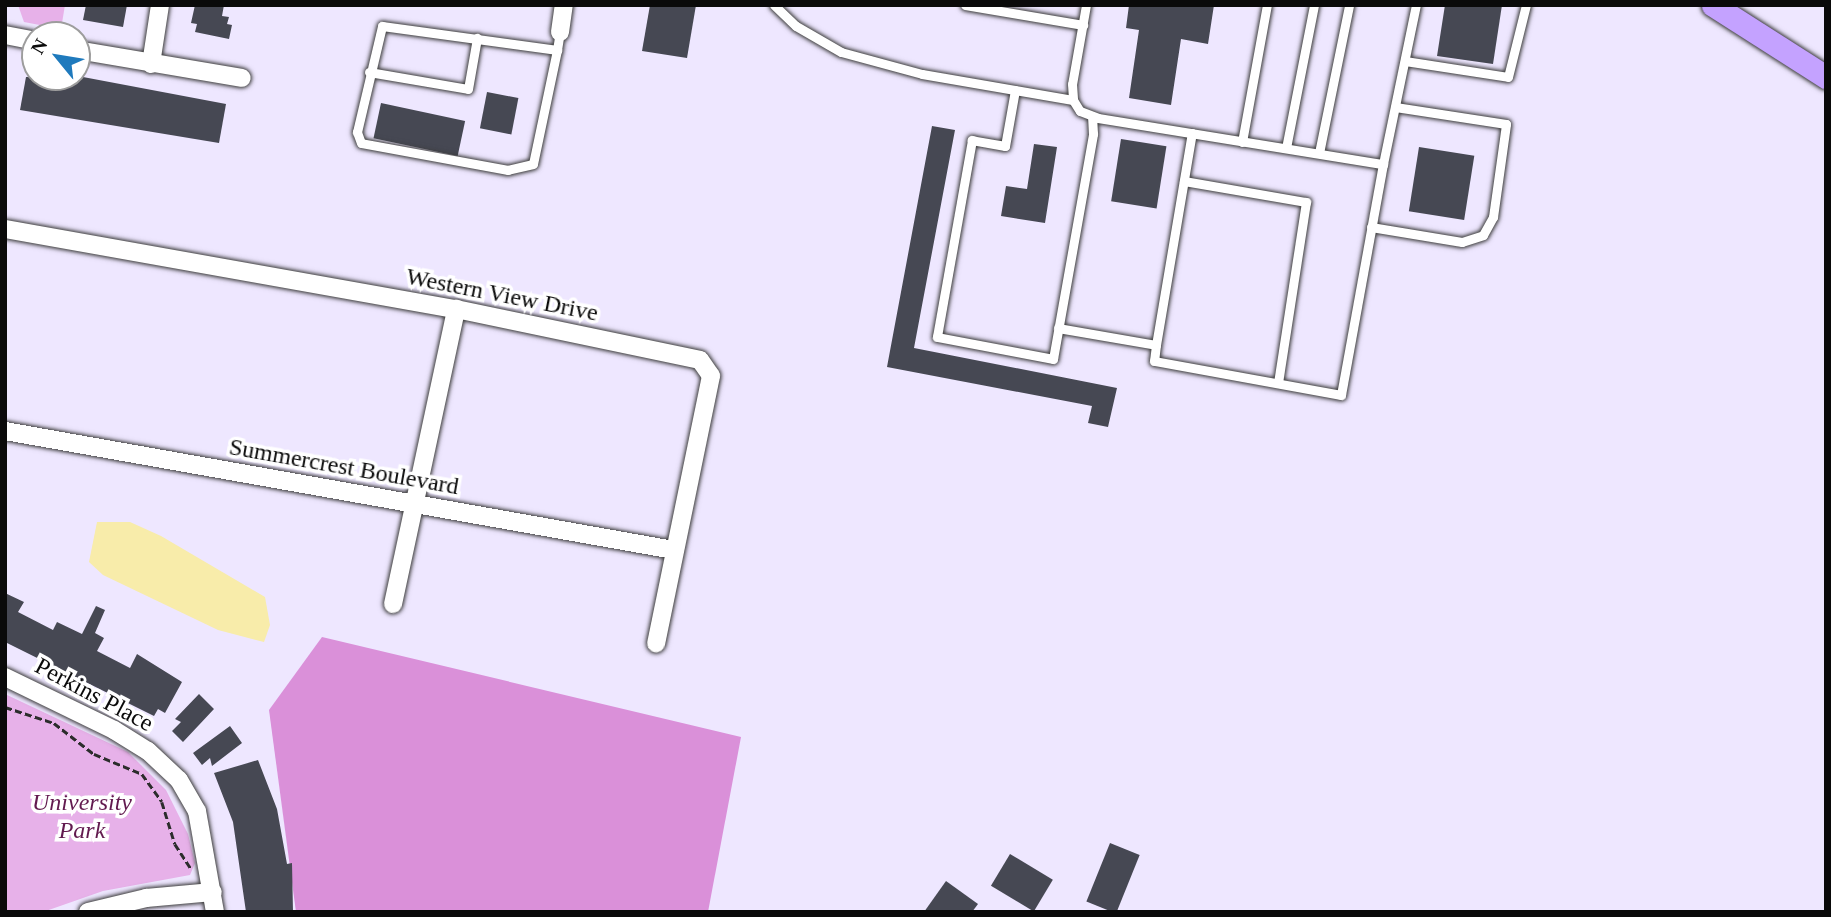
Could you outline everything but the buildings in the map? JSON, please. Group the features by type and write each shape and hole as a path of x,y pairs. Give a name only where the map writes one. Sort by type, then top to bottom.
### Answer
{"main road":[{"path":"1713,5 1826,77"}],"street":[{"path":"151,64 160,5"},
{"path":"560,32 564,5"},
{"path":"91,53 242,78"},
{"name":"Western View Drive","path":"5,229 456,309 685,354 707,367 710,376 656,643"},
{"path":"393,604 456,309"},
{"name":"Summercrest Boulevard","path":"5,431 674,550"},
{"name":"Perkins Place","path":"5,677 114,730 148,751 179,780 197,811 214,892 215,912"},
{"path":"88,912 146,898 214,892"}],"lane":[{"path":"774,5 796,26 841,52 922,74 1073,100"},
{"path":"965,5 1083,25"},
{"path":"1086,5 1073,100 1080,111 1092,116 1383,164"},
{"path":"1242,142 1267,5"},
{"path":"1286,148 1314,5"},
{"path":"1320,153 1349,5"},
{"path":"1192,133 1154,360 1341,396 1383,164 1416,5"},
{"path":"1405,61 1508,77 1526,5"},
{"path":"557,50 382,26 357,132 360,143 521,169 533,164 538,152 557,50 560,32"},
{"path":"369,72 468,89 477,38"},
{"path":"1015,90 1005,146 972,140 937,337 1053,359 1093,134 1092,116"},
{"path":"1371,227 1462,242 1483,235 1493,217 1506,124 1395,107"},
{"path":"1184,181 1306,202 1278,383"},
{"path":"1058,328 1156,345"}],"path":[{"path":"5,708 54,723 94,754 142,774 162,802 180,854 196,876"}],"green space":[{"path":"18,5 65,5 62,21 24,21"},
{"name":"University Park","path":"5,694 128,752 166,790 188,834 195,863 190,875 103,891 43,912 5,912"}],"shaded area":[{"path":"97,522 130,522 161,536 265,597 270,625 264,642 218,630 103,575 89,562"},
{"path":"322,637 741,737 708,912 296,912 269,710"}]}
